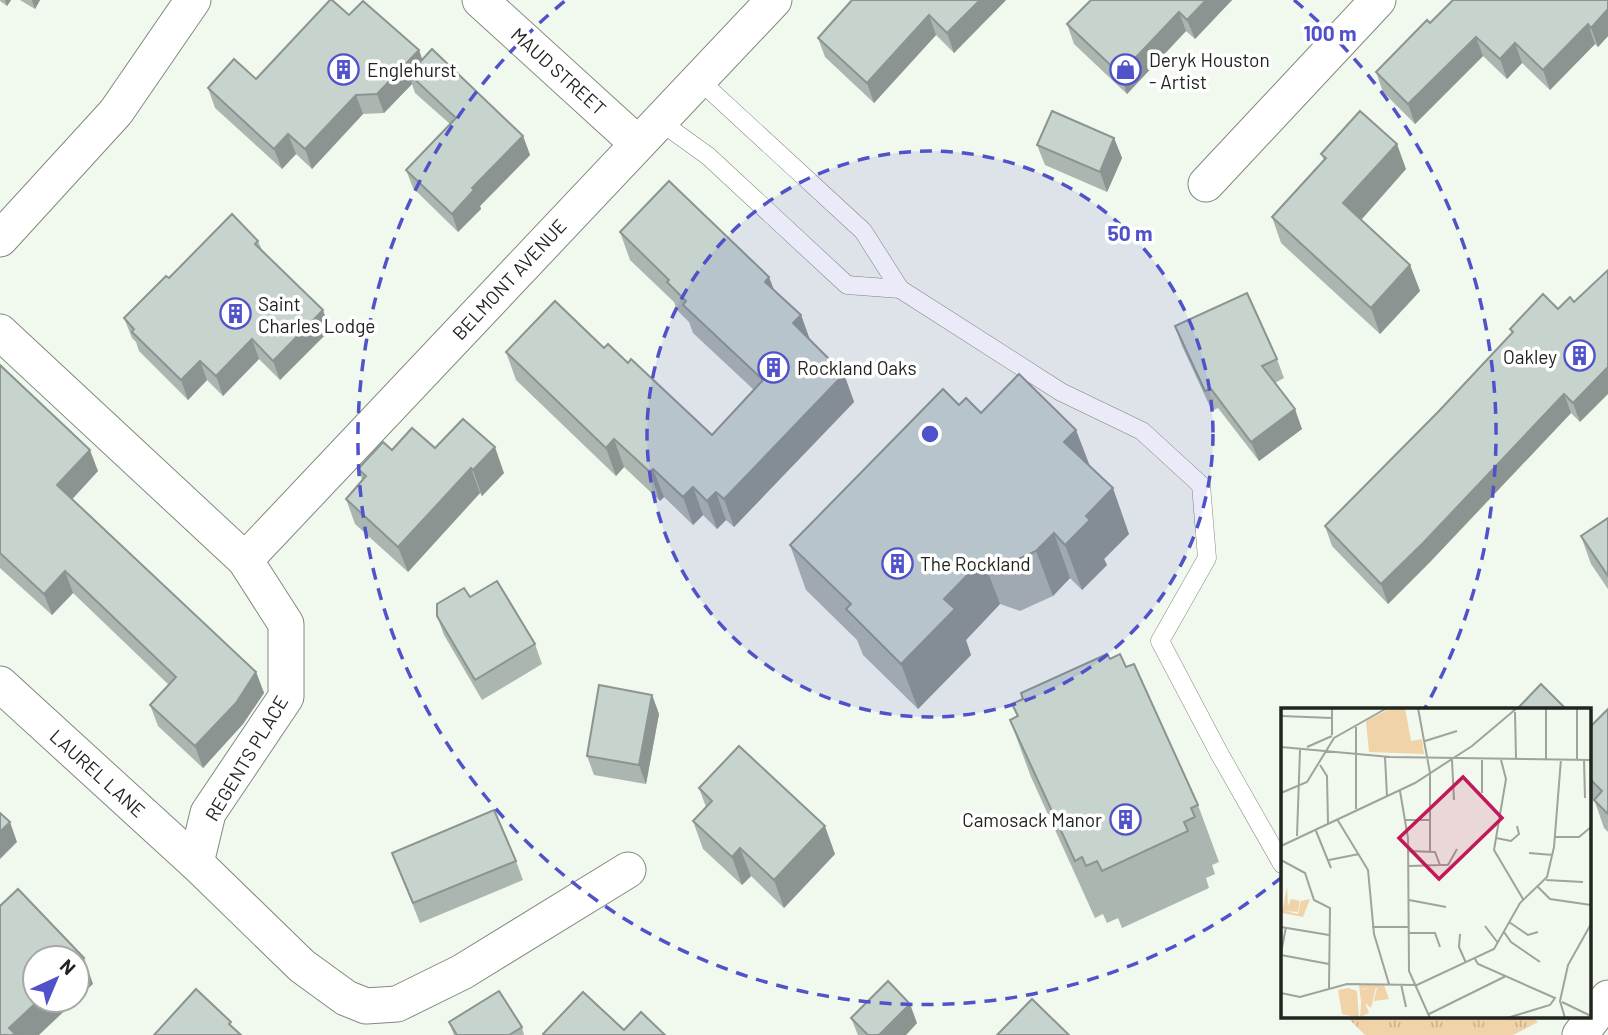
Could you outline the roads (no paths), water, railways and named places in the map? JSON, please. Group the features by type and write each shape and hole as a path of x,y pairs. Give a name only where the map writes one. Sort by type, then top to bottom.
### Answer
{"street":[{"path":"0,239 116,112 193,0"},
{"name":"MAUD STREET","path":"481,0 648,132"},
{"name":"BELMONT AVENUE","path":"245,560 774,0"},
{"path":"1206,184 1378,0"},
{"name":"REGENTS PLACE","path":"0,332 245,560 286,624 286,697 208,813 196,863"},
{"name":"LAUREL LANE","path":"0,684 196,863"},
{"path":"196,863 302,966 346,998 366,1006 397,1004 462,972 628,870"},
{"path":"1580,1035 1608,999"}],"lane":[{"path":"698,79 863,231 900,289 1061,392 1142,431 1201,485 1207,558 1160,641 1219,753 1281,861"},
{"path":"648,132 708,156 847,285 900,289"}],"place":[{"name":"Englehurst","path":"344,69"},
{"name":"Deryk Houston - Artist","path":"1126,70"},
{"name":"Saint Charles Lodge","path":"235,314"},
{"name":"Oakley","path":"1580,356"},
{"name":"Rockland Oaks","path":"774,367"},
{"name":"The Rockland","path":"897,563"},
{"name":"Camosack Manor","path":"1125,819"}]}
